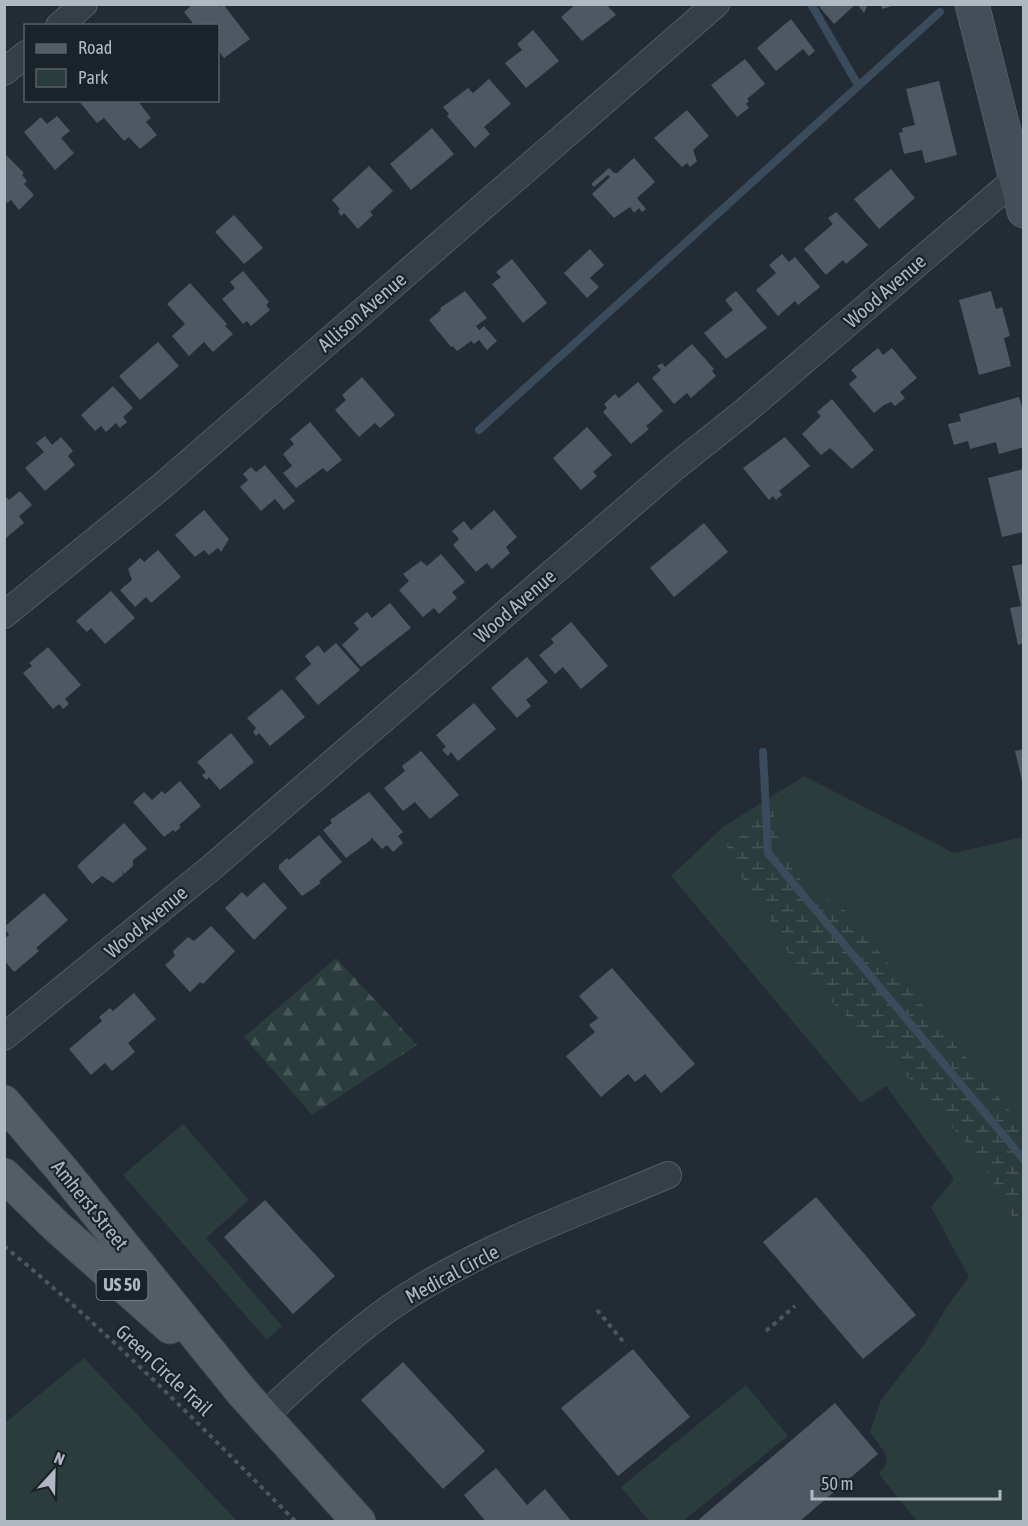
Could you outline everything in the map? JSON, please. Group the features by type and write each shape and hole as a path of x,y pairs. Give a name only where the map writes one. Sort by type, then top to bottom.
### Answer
{"main road":[{"name":"Amherst Street","path":"4,1102 253,1404 359,1521"},
{"name":"Amherst Street","path":"4,1175 56,1226 253,1404"}],"street":[{"path":"61,24 84,4"},
{"name":"Allison Avenue","path":"4,615 162,486 716,4"},
{"path":"972,4 1019,176 1023,211"},
{"path":"4,72 24,56"},
{"name":"Wood Avenue","path":"4,1037 211,868 675,467 753,405 1019,176"},
{"name":"Medical Circle","path":"253,1404 348,1340 390,1308 446,1274 668,1175"}],"path":[{"name":"Green Circle Trail","path":"4,1246 52,1285 196,1420 296,1521"},
{"path":"766,1331 795,1306"},
{"path":"597,1310 626,1346"}],"green space":[{"path":"804,776 954,853 1023,837 1023,1521 917,1521 879,1474 887,1463 885,1453 870,1432 881,1400 926,1342 946,1308 969,1277 931,1207 954,1179 886,1086 861,1103 671,876 723,827"},
{"path":"773,811 782,854 814,898 838,902 1023,1127 1023,1243 1006,1201 974,1153 923,1092 797,967 754,893 731,864 727,844 743,835 745,821"},
{"path":"336,958 417,1045 312,1115 244,1037"},
{"path":"183,1124 249,1200 206,1238 282,1326 267,1340 123,1175"},
{"path":"84,1358 237,1521 5,1521 5,1423"},
{"path":"746,1385 788,1436 683,1521 649,1521 621,1487"}],"building":[{"path":"193,4 217,4 219,7 223,4 250,39 224,58 219,51 219,24 193,24 184,12"},
{"path":"576,4 606,4 616,15 582,41 561,17"},
{"path":"817,4 856,4 834,24"},
{"path":"857,4 868,4 864,13"},
{"path":"881,4 895,4 895,5 882,9"},
{"path":"791,19 815,51 809,56 803,49 776,71 757,48"},
{"path":"533,30 559,61 526,88 505,63 522,50 517,44"},
{"path":"745,59 765,84 747,99 749,101 746,104 749,108 737,117 711,85"},
{"path":"489,79 511,104 484,127 490,134 475,148 447,116 449,114 443,107 468,88 473,93"},
{"path":"939,81 957,155 925,163 922,150 904,154 899,133 903,132 902,128 915,125 906,89"},
{"path":"80,102 139,102 151,118 146,122 157,135 140,149 129,137 124,141 104,118 97,123"},
{"path":"687,110 709,136 693,150 697,161 690,167 687,163 682,167 654,138"},
{"path":"57,116 70,131 61,138 74,153 55,170 24,132 41,117 47,124"},
{"path":"432,128 454,154 411,190 390,164"},
{"path":"4,153 24,173 22,175 27,181 24,184 34,195 19,210 11,200 7,203 4,200"},
{"path":"634,158 655,182 637,198 646,209 642,212 639,208 634,213 630,207 614,218 592,194 610,177 608,175 594,187 591,184 609,168 617,173"},
{"path":"369,166 393,191 370,212 373,215 358,229 344,213 341,216 338,211 340,209 332,200"},
{"path":"891,169 915,198 879,229 854,199"},
{"path":"836,212 868,245 846,264 843,260 826,275 804,249 833,224 828,218"},
{"path":"234,215 263,248 244,264 215,232"},
{"path":"590,249 604,265 590,278 599,287 587,298 564,273"},
{"path":"782,254 789,262 795,257 820,287 798,305 795,301 778,316 756,290 776,273 769,265"},
{"path":"512,259 547,303 523,323 492,284 501,277 496,272"},
{"path":"243,271 269,302 266,305 270,310 251,326 247,321 243,324 222,299 235,288 230,282"},
{"path":"190,283 227,324 225,326 233,334 213,352 204,342 189,356 172,336 185,324 167,304"},
{"path":"465,291 487,318 476,326 479,330 484,326 497,341 487,350 479,340 474,344 471,341 457,351 429,320 441,310 440,308"},
{"path":"736,291 767,328 726,359 704,333 733,310 725,300"},
{"path":"991,291 996,309 1002,307 1010,336 1004,338 1011,366 979,375 959,300"},
{"path":"158,342 179,366 140,400 119,376"},
{"path":"692,344 714,369 712,371 716,376 691,398 687,393 674,404 652,378 661,370 657,366 662,363 665,367"},
{"path":"878,348 883,355 892,348 917,378 900,392 905,398 895,406 891,402 884,405 874,413 849,384 857,377 851,370"},
{"path":"362,377 395,415 380,428 375,423 359,437 335,410 346,400 342,395"},
{"path":"638,382 663,411 646,426 649,429 631,444 603,412 607,408 604,404 615,394 619,398"},
{"path":"113,386 133,408 123,417 127,422 120,428 116,423 106,432 101,426 95,431 81,415"},
{"path":"1019,397 1024,414 1024,447 999,454 996,442 970,449 968,441 954,445 948,424 961,421 959,414"},
{"path":"832,399 874,450 852,469 830,448 821,455 802,434 821,416 817,412"},
{"path":"310,422 342,460 327,472 323,468 296,488 283,473 292,466 283,454 294,444 290,439"},
{"path":"587,427 612,455 593,472 597,476 581,490 553,458"},
{"path":"45,436 52,445 61,437 73,451 68,456 75,465 45,491 25,468 44,452 36,443"},
{"path":"785,437 810,466 779,491 782,495 776,500 773,496 769,500 743,468"},
{"path":"265,465 295,501 284,510 275,499 261,511 240,487 248,480 243,474 251,467 256,472"},
{"path":"1024,469 1024,532 1002,537 988,478"},
{"path":"20,491 32,505 19,516 24,523 6,538 4,495 9,500"},
{"path":"204,510 229,539 221,552 218,548 209,555 204,550 195,557 175,535"},
{"path":"494,510 517,537 506,547 510,553 492,569 487,563 476,572 453,545 459,539 452,531 464,521 471,530"},
{"path":"704,523 728,552 674,597 650,568"},
{"path":"158,550 181,577 151,603 146,597 135,607 120,590 132,580 128,569 140,558 144,562"},
{"path":"441,554 465,582 452,592 457,598 439,614 434,608 423,617 399,590 409,581 403,574 421,561 427,566"},
{"path":"1024,564 1024,643 1018,645 1010,608 1021,606 1012,566"},
{"path":"111,591 135,618 105,644 91,628 87,632 76,621"},
{"path":"390,603 411,628 361,667 342,645 359,629 354,623 367,612 372,618"},
{"path":"571,622 608,666 581,689 563,667 555,674 539,655 554,643 551,639"},
{"path":"336,643 360,670 318,705 295,678 311,664 305,656 318,645 324,653"},
{"path":"48,647 81,685 65,699 69,704 63,709 59,704 53,709 23,673 32,666 29,663"},
{"path":"527,657 548,682 526,700 531,706 517,718 491,688"},
{"path":"282,689 305,717 270,746 259,733 256,736 253,732 256,728 247,718"},
{"path":"474,703 496,729 458,761 451,752 448,756 442,750 446,747 436,735"},
{"path":"231,733 254,762 220,790 209,777 206,780 202,775 206,772 197,762"},
{"path":"1024,749 1024,785 1023,785 1015,751"},
{"path":"421,751 459,795 430,819 415,802 403,811 384,788 405,771 402,766"},
{"path":"180,781 201,806 179,825 181,827 164,837 133,802 144,792 152,800 162,791 165,794"},
{"path":"369,792 403,832 398,836 403,843 393,852 387,845 382,849 371,837 371,840 346,858 323,830 332,823 330,820"},
{"path":"124,823 147,849 133,860 133,866 124,874 122,871 123,875 113,883 102,876 92,884 77,866"},
{"path":"319,835 342,862 319,881 321,883 302,896 279,869 279,865 287,858 289,860"},
{"path":"264,882 287,908 254,940 225,908 242,892 247,897"},
{"path":"44,893 68,920 36,948 39,951 14,972 4,960 4,939 9,935 4,927"},
{"path":"211,926 235,951 203,984 200,982 190,992 165,965 175,956 173,951 188,937 194,941"},
{"path":"612,968 695,1064 661,1093 645,1074 635,1082 628,1074 601,1097 566,1056 595,1032 589,1025 598,1018 579,996"},
{"path":"134,993 156,1019 128,1043 135,1052 112,1071 105,1063 91,1075 69,1049 102,1021 99,1017 110,1008 113,1011"},
{"path":"816,1197 916,1315 863,1359 763,1242"},
{"path":"265,1200 335,1276 293,1314 224,1237"},
{"path":"633,1349 690,1417 618,1476 561,1408"},
{"path":"403,1362 485,1451 443,1489 361,1400"},
{"path":"835,1403 878,1454 799,1522 696,1522"},
{"path":"496,1468 527,1505 545,1489 572,1522 486,1522 464,1495"}],"waterway":[{"path":"811,4 858,85"},
{"path":"479,430 940,12"},
{"path":"763,752 768,853 1024,1160"}]}
